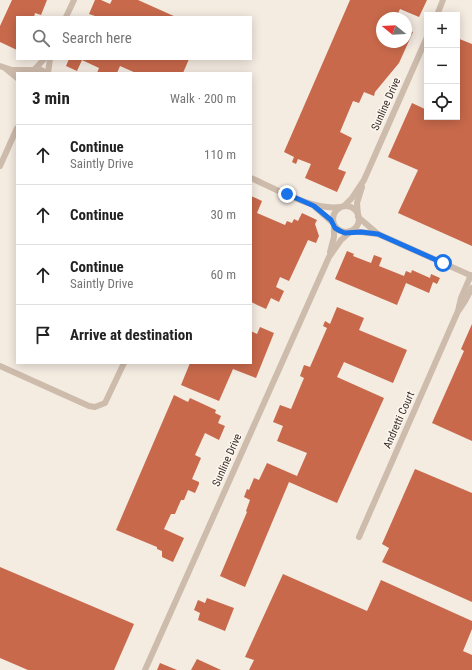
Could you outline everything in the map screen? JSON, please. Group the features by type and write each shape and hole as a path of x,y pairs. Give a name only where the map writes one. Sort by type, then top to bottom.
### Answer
{"street":[{"path":"66,16 74,0"},
{"path":"438,12 444,0"},
{"name":"Sunline Drive","path":"358,216 358,198 364,180 424,44"},
{"path":"32,71 43,60"},
{"path":"47,72 50,60"},
{"path":"2,67 12,70 41,70 45,72"},
{"path":"2,67 16,77"},
{"path":"0,166 16,130"},
{"path":"252,178 314,206 329,208 352,208 358,216 378,234"},
{"name":"Sunline Drive","path":"342,207 364,180"},
{"path":"314,206 340,231 345,233 351,231 378,234 472,276 461,298 458,311"},
{"path":"333,224 334,212 342,207"},
{"path":"351,231 357,225 358,216"},
{"name":"Sunline Drive","path":"329,257 334,237 333,224"},
{"name":"Sunline Drive","path":"145,670 329,257 340,240 351,231"},
{"path":"458,311 472,288"},
{"name":"Andretti Court","path":"359,537 458,311"},
{"path":"0,366 95,407 105,403 124,364"}],"building":[{"path":"12,0 47,0 41,15 35,13 34,16 16,16 16,50 0,42 0,26"},
{"path":"95,0 101,0 110,4 112,0 138,0 174,16 95,16 89,14"},
{"path":"350,0 427,0 419,17 412,14 412,12 400,9 399,12 376,12 376,48 406,48 399,63 375,92 374,96 364,92 359,103 353,101 340,132 352,138 338,169 346,172 337,192 305,178 311,164 298,159 296,164 292,162 294,157 284,152"},
{"path":"460,39 472,44 472,246 398,213 418,170 388,157 412,103 424,109 424,120 460,120"},
{"path":"69,60 82,60 77,71 66,66"},
{"path":"82,60 189,60 183,72 134,72 120,66 117,72 97,72 99,68"},
{"path":"252,196 262,201 257,213 285,225 287,221 292,223 294,219 298,221 302,213 317,220 315,224 319,236 316,243 308,240 289,281 280,277 276,287 284,291 279,302 271,298 266,309 252,302"},
{"path":"347,251 354,254 353,256 371,263 374,255 382,258 379,266 404,276 406,271 411,273 412,270 430,278 431,274 440,278 437,284 433,282 429,293 406,283 397,305 335,279"},
{"path":"337,307 364,318 359,330 407,350 393,383 344,362 337,377 384,398 337,503 289,482 245,587 220,576 247,512 246,511 250,500 244,497 254,478 259,480 267,463 297,476 307,453 277,441 283,426 273,422 280,405 291,409 304,378 300,376 304,365 310,367 327,328 323,326 325,321 330,324"},
{"path":"472,324 472,441 432,423 464,351 461,349"},
{"path":"260,327 274,333 256,378 233,369 219,401 181,385 190,364 252,364 252,332 257,334"},
{"path":"174,395 188,402 190,398 216,410 215,413 221,416 218,423 225,426 219,440 205,433 195,455 201,458 192,479 199,482 199,484 195,493 188,490 184,500 181,500 175,514 171,514 164,529 184,538 173,562 162,557 162,551 157,549 157,547 116,530"},
{"path":"415,469 472,493 472,602 382,562 389,548 382,544"},
{"path":"0,567 134,624 114,670 28,670 0,658"},
{"path":"283,574 367,611 381,580 472,621 472,629 463,651 472,655 472,670 249,670 254,660 245,657"},
{"path":"207,598 234,608 225,631 198,620 200,613 194,610 198,600 205,603"},
{"path":"197,659 221,670 191,670"},
{"path":"160,663 177,670 157,670"}],"route":[{"path":"287,194 314,206 331,220 335,228 340,231 345,233 351,231 378,234 443,263"}]}
